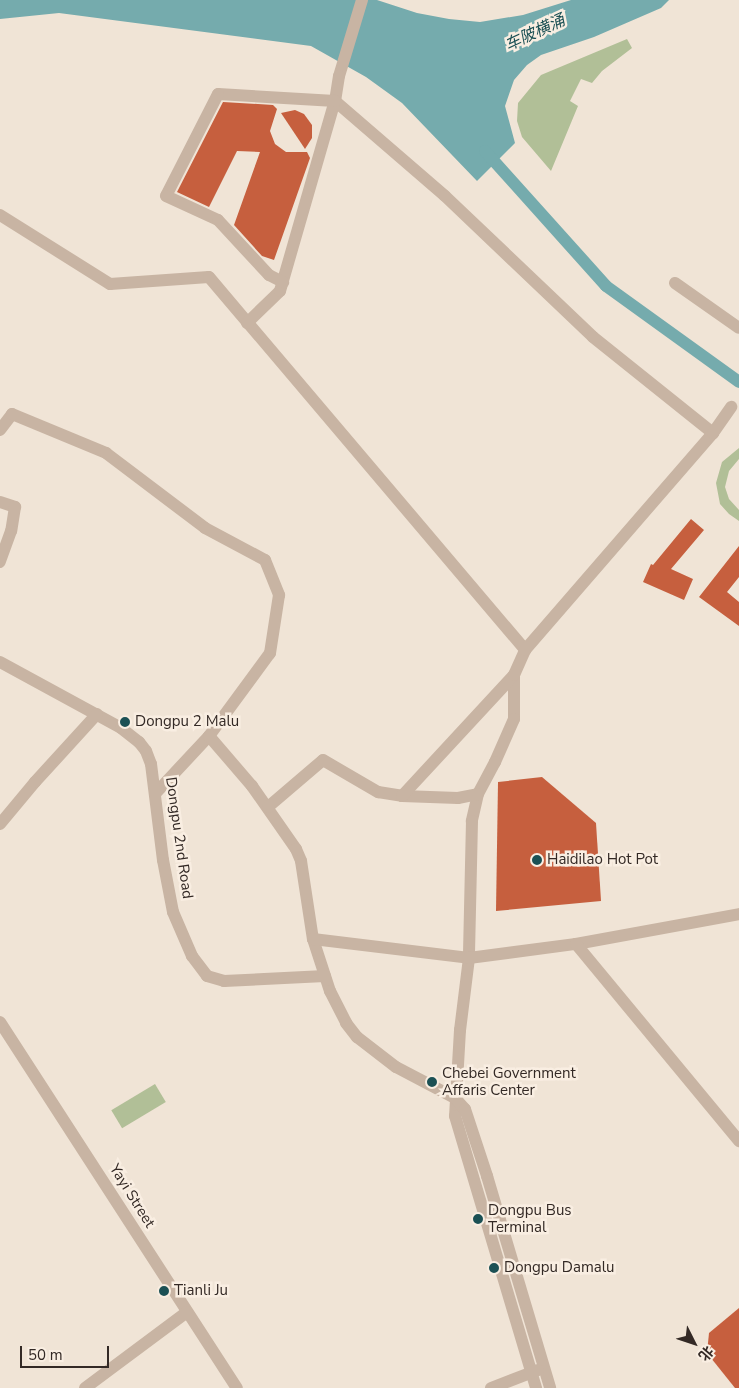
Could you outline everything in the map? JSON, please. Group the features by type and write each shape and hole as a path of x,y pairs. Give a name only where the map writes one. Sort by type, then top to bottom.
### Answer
{"street":[{"path":"247,323 280,291 362,0"},
{"path":"283,282 269,275 218,220 166,196 218,94 335,101 445,196 593,337 713,433"},
{"path":"0,215 110,284 209,277 525,650"},
{"path":"675,283 739,328"},
{"path":"402,796 514,675 525,650 713,433 732,407"},
{"path":"0,430 12,414 106,453 205,528 265,560 279,595 270,653 209,736 155,794"},
{"path":"0,502 15,507 0,562"},
{"name":"Dongpu 2nd Road","path":"0,662 97,714 131,735 146,751 151,764 169,894 179,926 199,968 214,980 224,981 325,976"},
{"path":"514,675 514,719 478,794 472,821 469,958 455,1098 456,1125 536,1388"},
{"path":"0,824 35,782 97,714"},
{"path":"209,736 268,808 301,860 313,939 339,1010 357,1037 412,1077 455,1098 465,1109 550,1388"},
{"path":"268,808 323,760 378,792 402,796 458,798 478,794"},
{"path":"313,939 469,958 576,944 739,914"},
{"path":"576,944 739,1141"},
{"name":"Yayi Street","path":"0,1022 237,1388"},
{"path":"85,1388 187,1312"},
{"path":"491,1388 545,1368"}],"green space":[{"path":"627,39 632,48 602,71 592,83 581,79 570,101 578,106 551,171 522,137 517,121 518,103 541,75"},
{"path":"739,448 739,459 729,471 725,487 729,499 739,510 739,521 720,504 716,483 722,462"},
{"path":"155,1084 166,1102 122,1128 111,1110"}],"water":[{"name":"车陂横涌","path":"0,0 377,0 417,13 480,22 523,15 571,0 669,0 661,8 594,37 541,55 527,65 514,80 505,106 515,143 477,181 402,103 366,77 311,46 59,13 0,19"}],"building":[{"path":"223,102 273,105 277,109 270,131 275,144 286,152 307,152 310,158 274,260 262,256 234,225 260,152 237,151 209,207 177,192"},
{"path":"295,110 304,114 312,125 312,138 305,149 281,113"},
{"path":"691,519 704,530 671,569 693,579 684,600 643,582 651,564 653,565"},
{"path":"739,546 739,577 727,592 739,602 739,626 699,597"},
{"path":"542,777 596,823 601,901 496,911 498,782"},
{"path":"739,1308 739,1388 735,1388 707,1353 709,1333"}],"waterway":[{"path":"485,151 606,286 739,382"}],"place":[{"name":"Dongpu 2 Malu","path":"125,722"},
{"name":"Haidilao Hot Pot","path":"537,860"},
{"name":"Chebei Government Affaris Center","path":"432,1082"},
{"name":"Dongpu Bus Terminal","path":"478,1219"},
{"name":"Dongpu Damalu","path":"494,1268"},
{"name":"Tianli Ju","path":"164,1291"}]}
